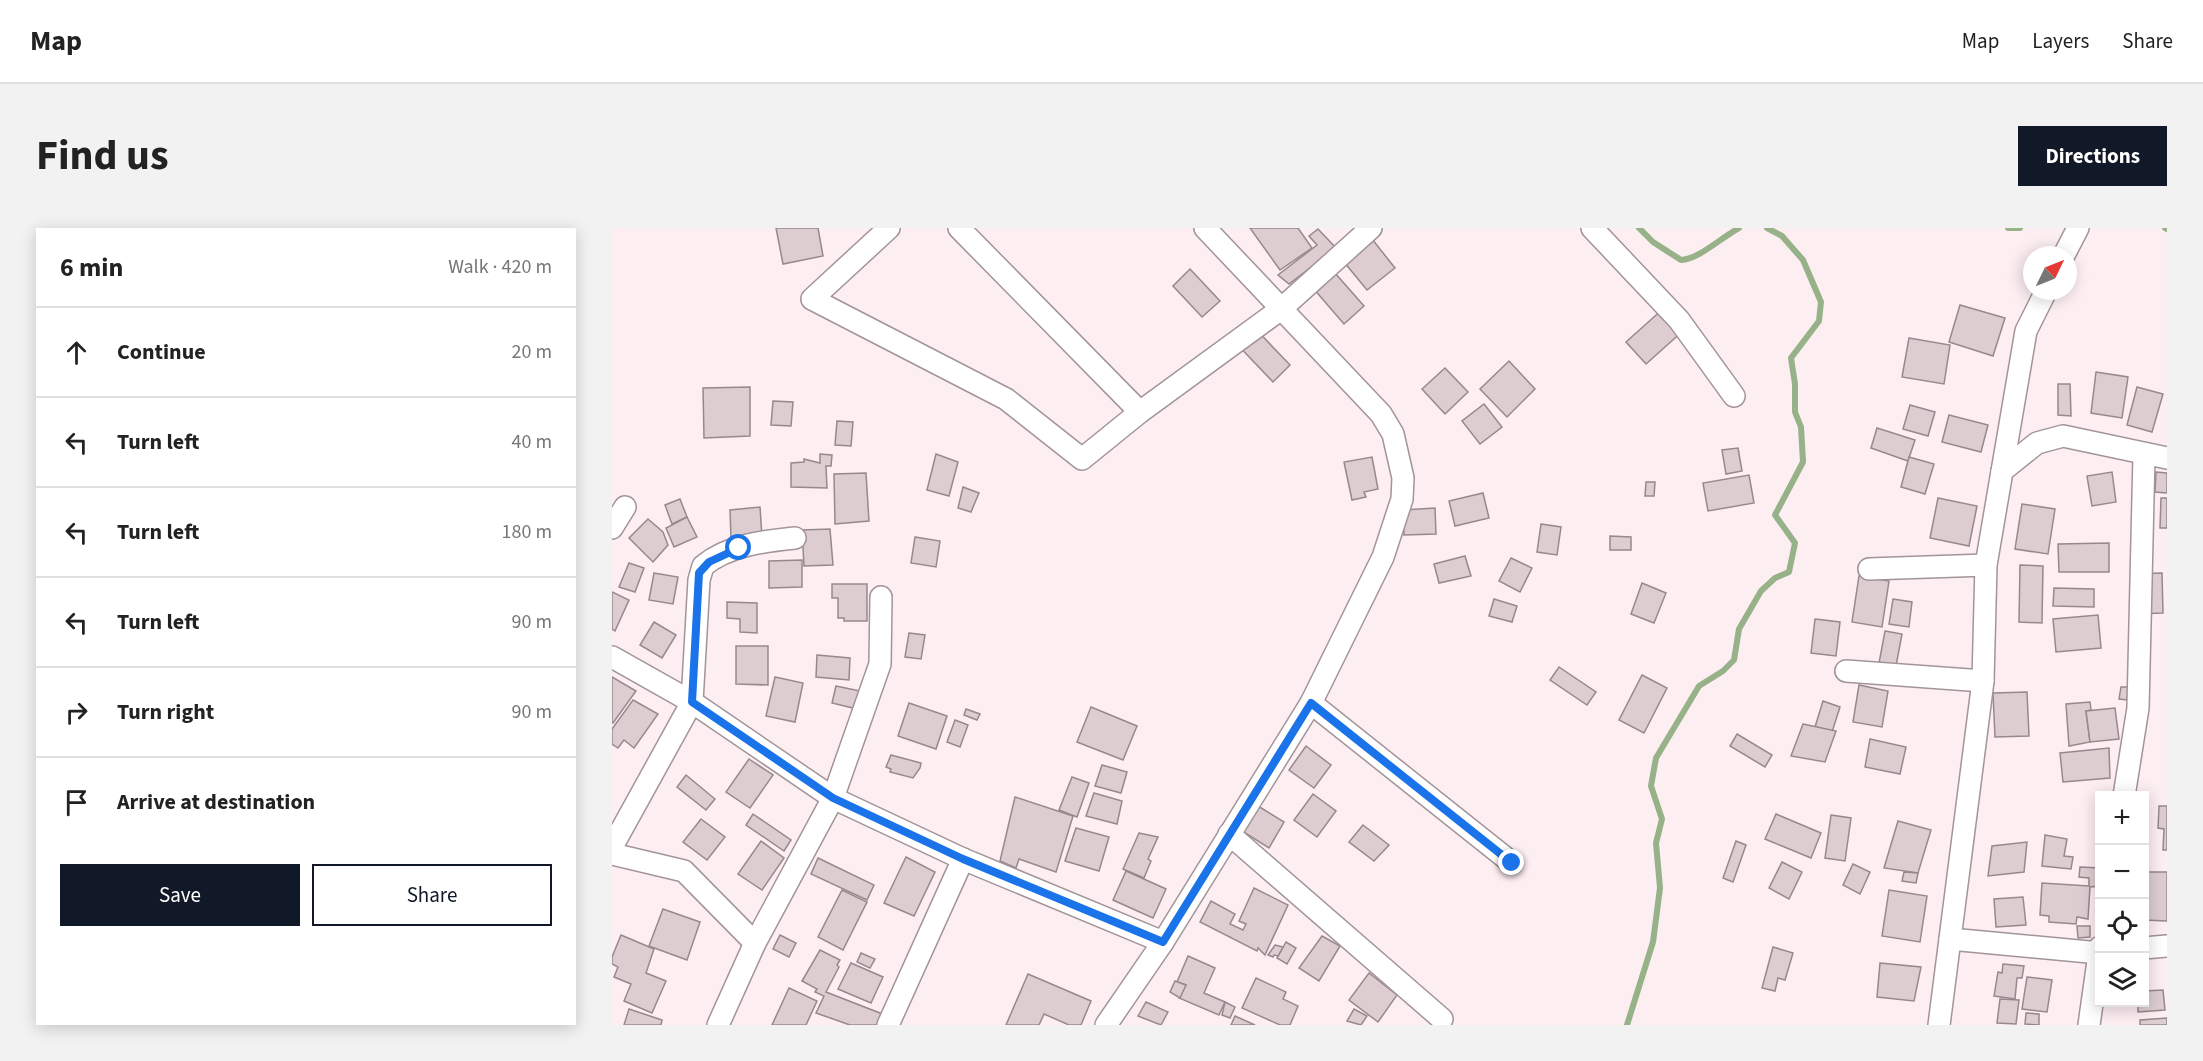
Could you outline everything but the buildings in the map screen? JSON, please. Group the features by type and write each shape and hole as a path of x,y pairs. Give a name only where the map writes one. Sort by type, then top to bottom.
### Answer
{"street":[{"path":"889,228 812,299 1006,399 1082,459 1140,412 1281,309 1371,228"},
{"path":"959,228 1140,412"},
{"path":"1106,1025 1163,942 1311,703 1383,557 1402,499 1403,478 1394,434 1381,414 1205,228"},
{"path":"1592,228 1673,313 1734,396"},
{"path":"2069,246 2078,228"},
{"path":"1939,1025 1983,681 1986,565 2026,331 2042,300"},
{"path":"2002,471 2037,443 2063,436 2144,455 2167,458"},
{"path":"2125,791 2138,708 2144,455"},
{"path":"612,528 625,507"},
{"path":"612,847 692,702 699,580 704,566 739,548 795,538"},
{"path":"1869,569 1986,565"},
{"path":"718,1025 755,943 833,798 880,664 881,597"},
{"path":"612,657 692,702 833,798 963,859 1163,942"},
{"path":"1846,671 1983,681"},
{"path":"1311,703 1512,863"},
{"path":"1229,834 1442,1018"},
{"path":"612,854 684,871 755,943"},
{"path":"888,1025 963,859"},
{"path":"1950,939 2095,951"},
{"path":"2149,948 2167,946"},
{"path":"2089,1025 2099,953"}],"waterway":[{"path":"1639,228 1653,242 1681,260 1703,252 1739,228"},
{"path":"1627,1025 1653,942 1660,888 1656,843 1662,819 1651,786 1656,758 1699,686 1723,671 1734,660 1739,629 1761,591 1775,578 1789,572 1795,543 1775,515 1803,462 1801,427 1795,412 1795,384 1791,358 1819,321 1821,302 1803,260 1782,236 1767,228"},
{"path":"2008,228 2020,228"}],"route":[{"path":"739,548 709,562 699,573 692,702 833,798 963,859 1163,942 1311,703 1512,863"}]}
